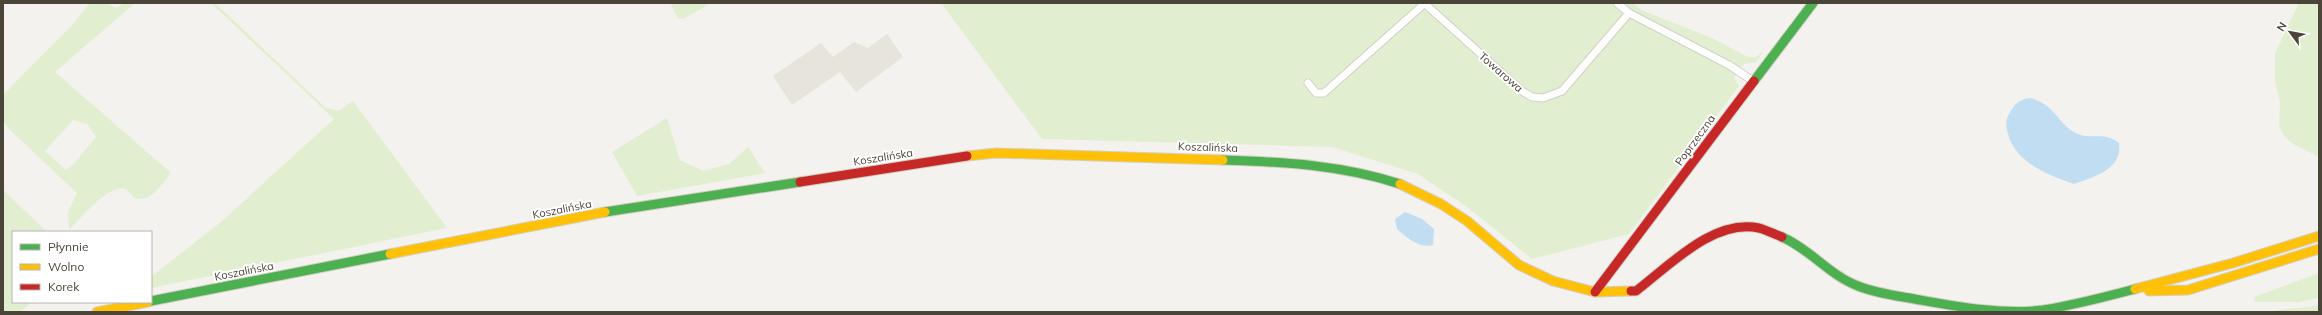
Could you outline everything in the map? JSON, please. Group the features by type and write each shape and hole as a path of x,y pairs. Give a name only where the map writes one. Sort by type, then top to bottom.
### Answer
{"main road":[{"name":"Poprzeczna","path":"1595,292 1752,82 1814,3"},
{"name":"Koszalińska","path":"152,301 607,212 958,157 996,153 1296,162 1368,173 1409,187 1441,204 1466,221 1512,261 1525,268 1553,281 1595,292 1636,291 1706,237 1721,231 1744,227 1759,228 1793,242 1818,264 1836,276 1857,286 1880,293 1954,306 1999,311 2042,310 2128,291"},
{"path":"2128,291 2233,263 2319,236"},
{"path":"2128,291 2188,290 2319,249"},
{"path":"97,312 142,303"}],"street":[{"name":"Towarowa","path":"1308,83 1316,93 1324,93 1424,3 1522,91 1532,97 1543,98 1562,91 1629,13"},
{"path":"1617,3 1629,13 1729,65 1752,82"}],"shaded area":[{"path":"887,34 903,57 856,92 840,72 792,105 773,76 821,43 833,57 854,42 868,48"}],"green space":[{"path":"90,3 107,3 116,8 124,3 135,3 55,72 170,172 170,174 151,196 146,198 134,198 126,189 119,188 112,191 96,203 69,229 68,212 77,193 10,130 3,121 3,95 72,25","holes":["73,120 87,124 96,137 74,164 66,170 45,151"]},
{"path":"211,3 215,3 326,108 339,111 353,101 447,228 152,288 152,276 222,221 334,119"},
{"path":"670,3 711,3 683,19 678,18"},
{"path":"941,3 1633,3 1641,10 1714,39 1748,57 1756,57 1764,51 1756,62 1744,64 1734,78 1739,86 1629,234 1532,259 1467,207 1418,174 1332,147 1042,139"},
{"path":"2299,3 2319,3 2319,157 2293,144 2285,137 2279,126 2280,102 2275,82 2275,53"},
{"path":"667,118 680,160 703,171 729,164 748,147 765,173 637,196 612,152"},
{"path":"3,190 46,231 12,231 12,303 30,303 20,312 3,311"},
{"path":"2319,273 2319,298 2298,302 2255,302 2254,297"},
{"path":"2319,305 2319,312 2263,312 2315,306"}],"water":[{"path":"2030,98 2039,101 2046,106 2072,131 2083,136 2108,137 2119,143 2119,152 2112,166 2098,175 2074,184 2044,172 2026,160 2018,153 2012,144 2008,134 2006,121 2015,105 2022,100"},
{"path":"1405,212 1422,219 1434,229 1433,245 1428,246 1418,244 1397,229 1395,219"}],"traffic: fast":[{"path":"1754,81 1813,3"},
{"path":"1223,160 1291,163 1356,173 1400,184"},
{"path":"605,212 800,182"},
{"path":"1782,237 1802,248 1829,269 1858,286 1873,291 1966,308 2012,312 2043,310 2101,298 2135,289"},
{"path":"152,301 390,254"}],"traffic: slow":[{"path":"967,156 996,153 1223,160"},
{"path":"1400,184 1441,204 1467,221 1519,265 1553,281 1595,292 1631,291"},
{"path":"390,254 605,212"},
{"path":"2135,289 2233,263 2319,236"},
{"path":"2149,291 2188,290 2319,249"},
{"path":"97,312 143,303"}],"traffic: jam":[{"path":"1595,292 1754,81"},
{"path":"800,182 967,156"},
{"path":"1631,291 1636,291 1693,246 1725,230 1742,227 1759,228 1782,237"}]}
